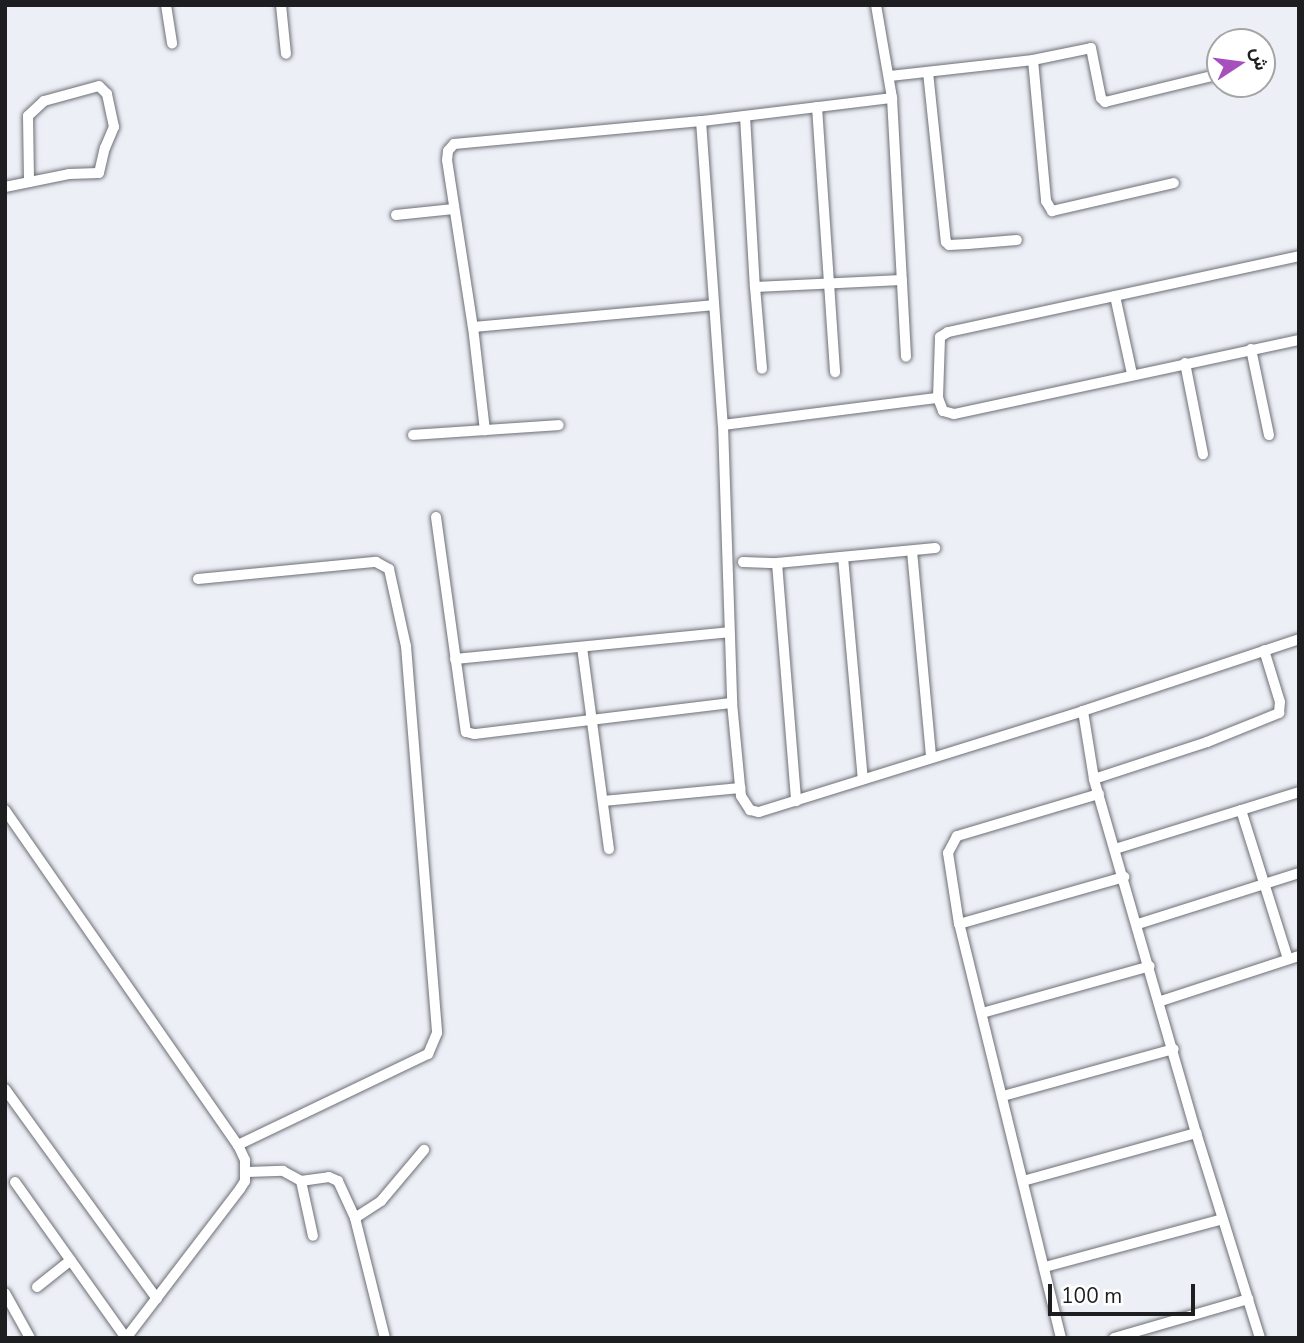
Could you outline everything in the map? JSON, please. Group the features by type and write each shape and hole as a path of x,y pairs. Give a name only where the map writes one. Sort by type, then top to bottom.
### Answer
{"street":[{"path":"166,5 172,44"},
{"path":"281,5 286,54"},
{"path":"876,5 892,99 906,357"},
{"path":"890,76 1033,60 1091,48 1101,98 1105,102 1206,77"},
{"path":"1033,60 1047,207 1057,211 1174,183"},
{"path":"928,72 946,242 948,245 1017,240"},
{"path":"5,187 69,174 99,173 114,127 107,94 99,86 44,101 28,116 29,182"},
{"path":"485,430 473,327 447,160 450,146 892,99"},
{"path":"817,107 835,372"},
{"path":"745,116 762,369"},
{"path":"701,121 723,425 732,703 740,788 747,807 754,812 796,801 931,756 1083,711 1299,639"},
{"path":"396,215 454,209"},
{"path":"1299,256 948,332 940,337 938,398 943,411 954,414 1299,340"},
{"path":"755,287 902,280"},
{"path":"1115,296 1132,374"},
{"path":"473,327 713,305"},
{"path":"1251,349 1269,435"},
{"path":"1185,363 1203,454"},
{"path":"723,425 938,398"},
{"path":"413,435 559,425"},
{"path":"436,517 463,727 470,734 732,703"},
{"path":"743,562 777,562 935,548"},
{"path":"912,551 931,756"},
{"path":"843,557 863,779"},
{"path":"198,579 376,562 389,569 406,646 437,1033 428,1054 238,1145"},
{"path":"777,562 796,801"},
{"path":"455,659 729,632"},
{"path":"582,647 594,720 609,849"},
{"path":"1094,779 1207,742 1279,713 1280,702 1264,650"},
{"path":"1083,711 1094,779 1161,1001 1196,1133 1260,1338"},
{"path":"603,801 740,788"},
{"path":"1115,849 1299,792"},
{"path":"1061,1338 960,924 948,853 957,836 1099,794"},
{"path":"5,810 238,1145 247,1172 240,1189 126,1338 15,1182"},
{"path":"1161,1001 1294,957 1264,884 1241,810"},
{"path":"1138,924 1299,873"},
{"path":"960,924 1124,877"},
{"path":"982,1013 1150,966"},
{"path":"1003,1096 1174,1049"},
{"path":"5,1089 157,1299"},
{"path":"1023,1181 1196,1133"},
{"path":"355,1217 389,1193 424,1150"},
{"path":"247,1172 283,1171 301,1181 329,1177 338,1181 355,1217 385,1338"},
{"path":"301,1181 313,1236"},
{"path":"1045,1267 1223,1219"},
{"path":"37,1287 71,1260"},
{"path":"5,1293 30,1338"},
{"path":"1114,1338 1248,1299"}]}
